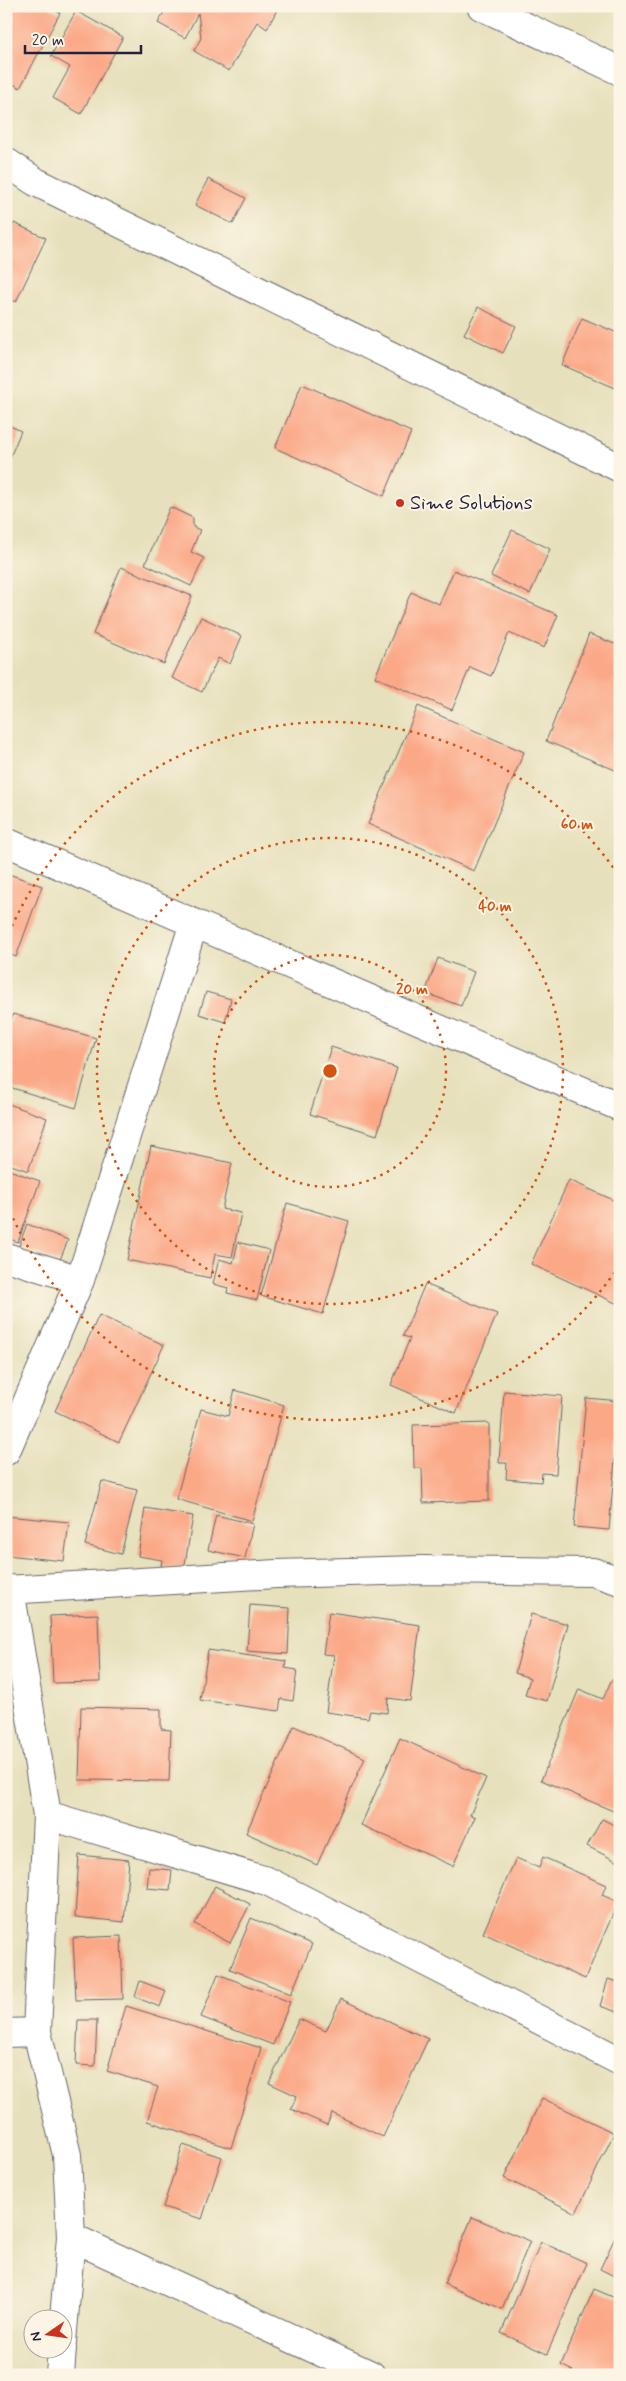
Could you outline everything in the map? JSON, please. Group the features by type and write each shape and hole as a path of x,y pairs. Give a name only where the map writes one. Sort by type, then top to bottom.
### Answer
{"street":[{"path":"481,6 620,71"},
{"path":"6,162 36,182 620,468"},
{"path":"6,842 620,1107"},
{"path":"6,1450 80,1280 194,923"},
{"path":"6,1257 80,1280"},
{"path":"65,2308 71,2237 67,2155 37,2032 47,1815 8,1590 276,1574 420,1570 593,1572 620,1580"},
{"path":"47,1815 267,1881 620,2061"},
{"path":"6,2033 37,2032"},
{"path":"71,2237 370,2375"},
{"path":"60,2375 61,2358"}],"building":[{"path":"6,6 46,6 60,13 20,88 6,80"},
{"path":"167,6 279,6 267,29 257,22 229,71 194,51 201,38 198,13 185,38 158,23"},
{"path":"76,11 123,37 81,114 53,98 70,67 51,56"},
{"path":"208,179 246,198 233,224 195,205"},
{"path":"14,223 46,238 16,302 6,297 6,239"},
{"path":"478,307 516,326 503,353 464,334"},
{"path":"582,318 620,334 620,390 562,365"},
{"path":"302,384 411,432 384,496 275,448"},
{"path":"6,424 21,431 6,467"},
{"path":"170,507 193,518 193,527 200,530 191,552 204,558 191,586 145,564"},
{"path":"512,530 550,549 530,594 491,576"},
{"path":"121,567 192,596 164,664 93,634"},
{"path":"454,570 558,615 544,648 509,633 491,676 470,667 452,710 375,677 411,592 439,604"},
{"path":"201,617 242,636 230,664 218,658 202,692 172,678"},
{"path":"589,634 620,646 620,772 546,741"},
{"path":"418,706 524,752 474,871 368,824"},
{"path":"9,874 42,886 16,957 6,953 6,883"},
{"path":"438,958 474,972 461,1006 425,993"},
{"path":"206,992 231,999 225,1022 199,1014"},
{"path":"13,1014 96,1038 76,1108 6,1086 6,1037"},
{"path":"331,1047 397,1068 377,1135 310,1114"},
{"path":"6,1103 47,1118 28,1171 6,1163"},
{"path":"151,1146 232,1163 222,1209 241,1213 232,1257 215,1254 210,1278 127,1260"},
{"path":"6,1169 40,1181 18,1242 6,1238"},
{"path":"569,1180 620,1203 620,1305 531,1264"},
{"path":"287,1203 349,1221 323,1314 261,1296"},
{"path":"27,1224 68,1240 59,1262 19,1246"},
{"path":"238,1242 269,1250 257,1300 227,1293 228,1288 213,1284 219,1259 233,1263"},
{"path":"425,1284 497,1314 456,1413 391,1385 410,1338 403,1336"},
{"path":"99,1315 164,1345 119,1442 55,1411"},
{"path":"235,1390 284,1405 252,1521 176,1499 201,1409 228,1416"},
{"path":"504,1391 562,1396 556,1474 542,1473 541,1482 506,1479 507,1463 499,1463"},
{"path":"586,1398 620,1401 609,1530 574,1527"},
{"path":"489,1423 489,1501 423,1503 422,1468 414,1468 413,1425"},
{"path":"102,1481 137,1490 121,1554 85,1545"},
{"path":"145,1508 193,1516 184,1570 161,1566 162,1560 138,1556"},
{"path":"216,1515 253,1524 245,1558 208,1550"},
{"path":"6,1516 69,1522 64,1561 6,1555"},
{"path":"250,1605 290,1608 288,1654 247,1651"},
{"path":"329,1612 420,1625 410,1701 388,1698 387,1713 370,1711 368,1718 326,1712 334,1655 323,1654"},
{"path":"98,1614 100,1682 53,1683 50,1616"},
{"path":"531,1614 568,1624 547,1701 525,1695 530,1678 515,1673"},
{"path":"208,1650 286,1661 285,1668 297,1670 293,1701 281,1699 279,1711 200,1700"},
{"path":"612,1679 620,1682 620,1814 541,1780 579,1689 603,1699"},
{"path":"81,1707 161,1709 161,1729 171,1730 169,1781 79,1780"},
{"path":"294,1726 365,1758 317,1865 246,1833"},
{"path":"400,1738 486,1778 470,1815 475,1817 453,1866 361,1825"},
{"path":"602,1819 620,1828 620,1863 587,1846"},
{"path":"79,1855 129,1860 124,1922 75,1917"},
{"path":"543,1857 606,1885 602,1895 618,1902 585,1979 483,1933 516,1858 539,1868"},
{"path":"149,1868 172,1870 170,1890 147,1888"},
{"path":"215,1886 250,1904 230,1943 195,1924"},
{"path":"251,1918 312,1944 291,1994 230,1969"},
{"path":"121,1936 123,1999 76,2000 73,1938"},
{"path":"218,1974 290,2002 273,2045 201,2017"},
{"path":"608,1979 620,1983 620,2013 600,2006"},
{"path":"140,1981 166,1991 160,2007 135,1997"},
{"path":"341,1999 428,2039 383,2137 332,2113 327,2125 291,2109 297,2096 269,2083 299,2019 326,2031"},
{"path":"126,2006 261,2048 231,2148 147,2121 158,2087 107,2071"},
{"path":"78,2020 97,2020 95,2066 76,2065"},
{"path":"542,2098 614,2133 576,2213 504,2178"},
{"path":"183,2145 222,2157 202,2219 163,2207"},
{"path":"472,2217 530,2241 502,2309 444,2284"},
{"path":"620,2227 620,2279 600,2269"},
{"path":"541,2242 587,2263 547,2354 501,2333"},
{"path":"594,2289 620,2300 619,2375 571,2375 573,2371 561,2365"}],"place":[{"name":"Sime Solutions","path":"400,503"}]}
